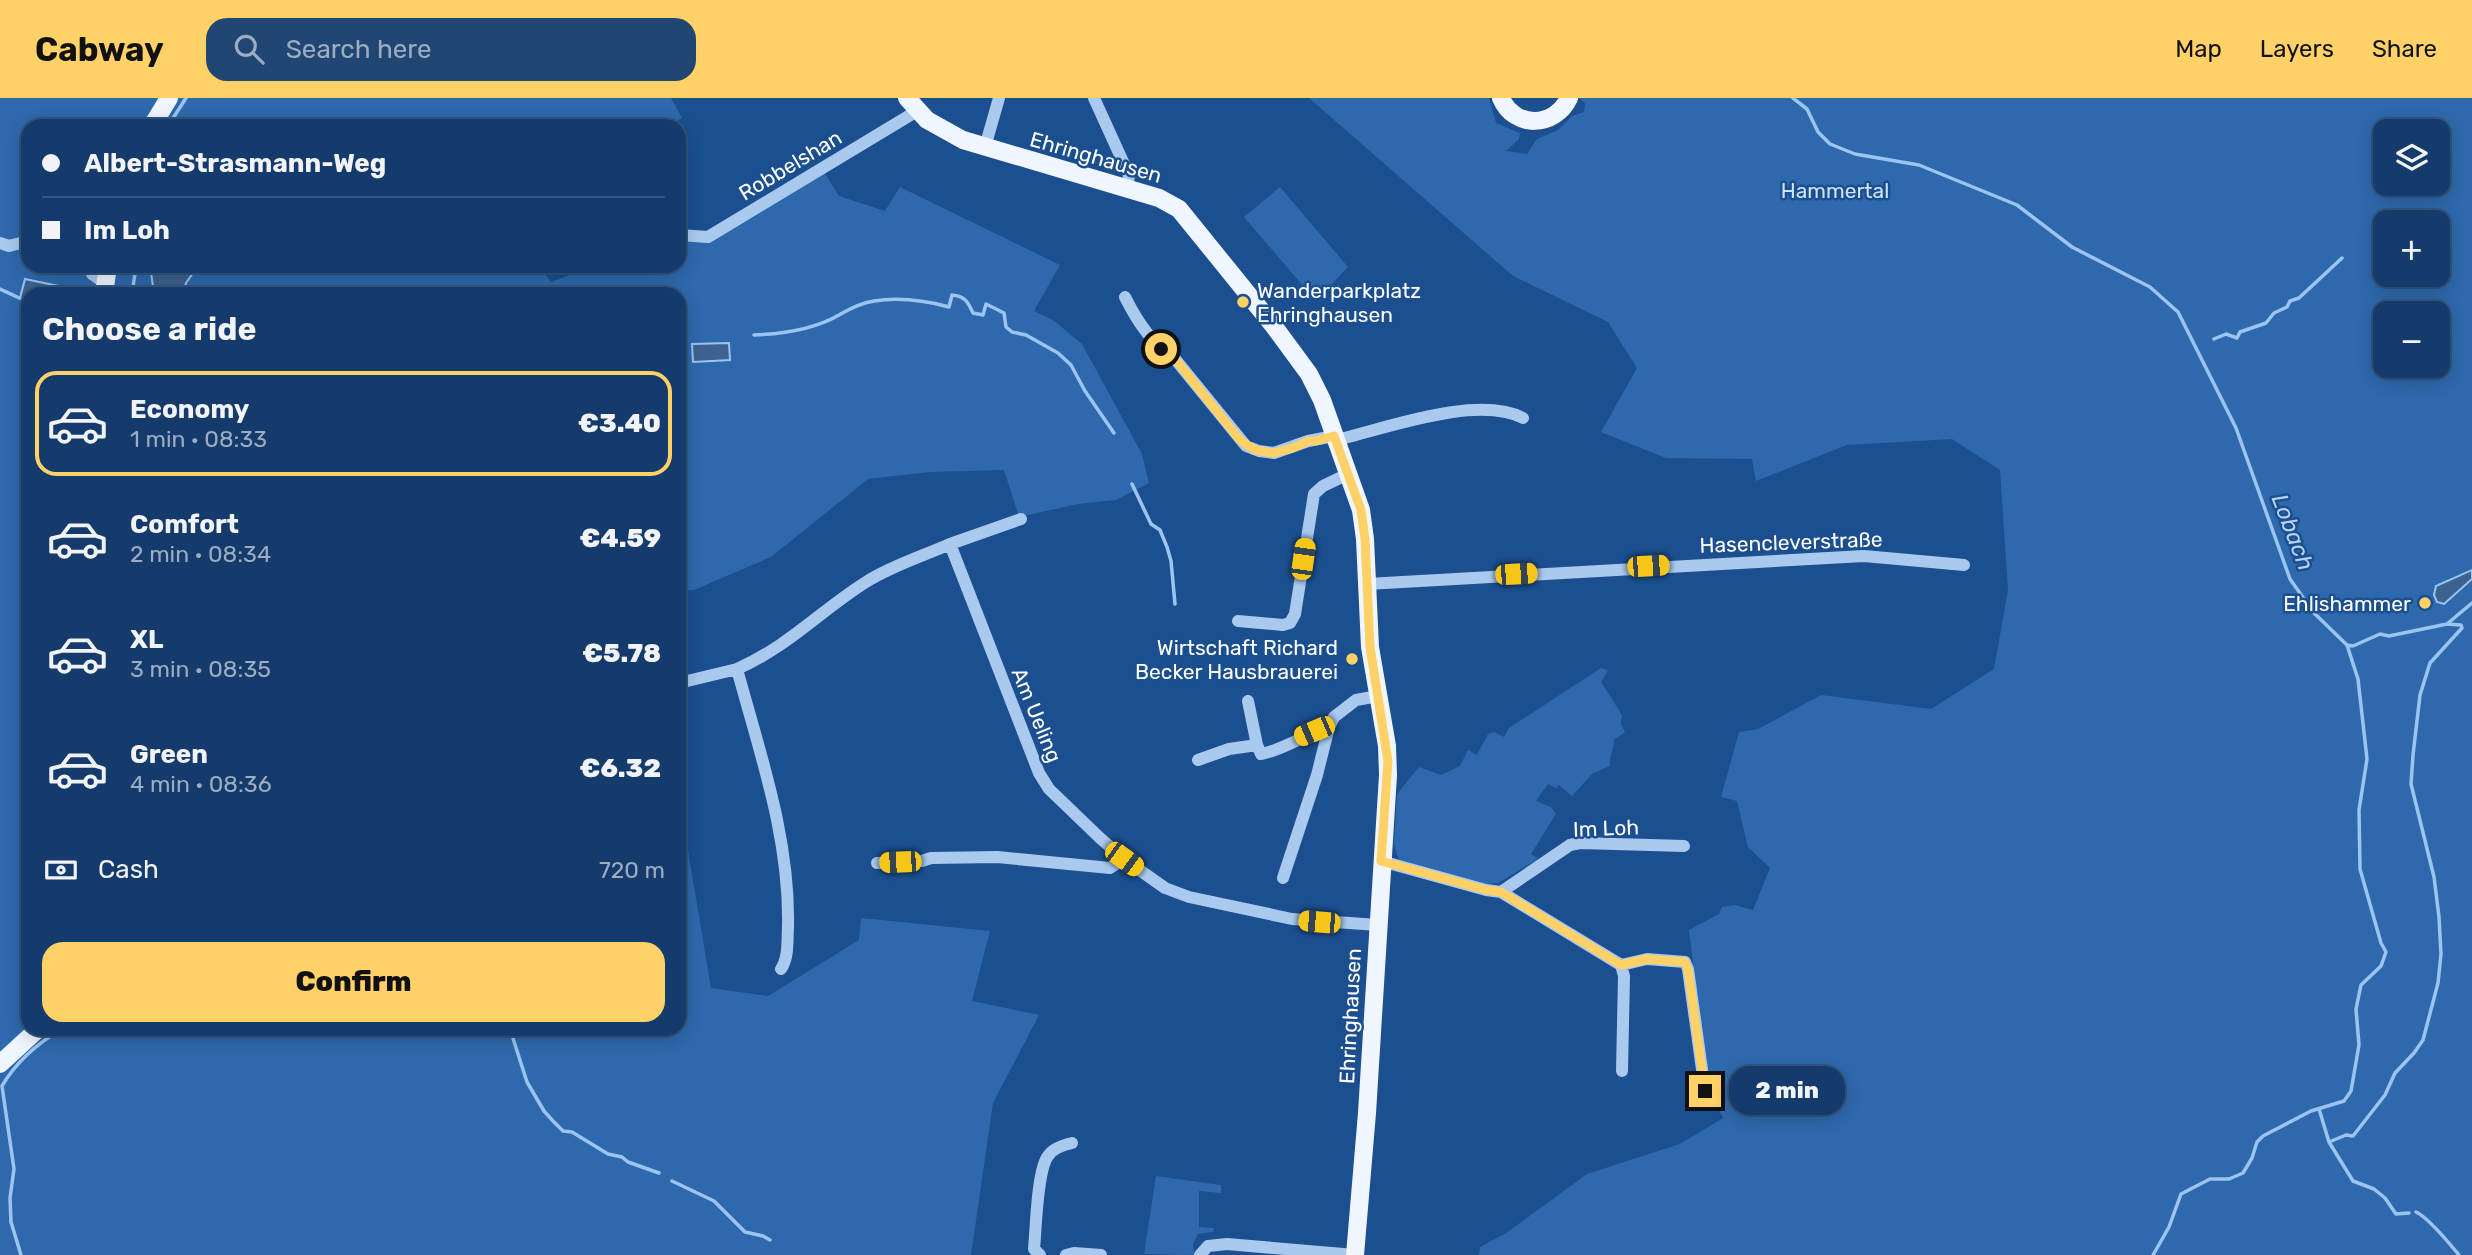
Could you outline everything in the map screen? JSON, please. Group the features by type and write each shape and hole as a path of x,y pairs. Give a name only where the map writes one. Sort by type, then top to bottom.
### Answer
{"main road":[{"path":"156,119 169,98"},
{"path":"1501,98 1510,113 1524,120 1535,121 1557,114 1569,98"},
{"name":"Ehringhausen","path":"912,104 942,130 985,147 1166,201 1179,209 1306,369 1319,394 1361,510 1370,647 1388,761 1363,1170 1355,1255"},
{"path":"0,1064 30,1036"}],"street":[{"path":"985,147 999,98"},
{"path":"1094,98 1129,175 1127,189"},
{"name":"Robbelshan","path":"686,235 708,237 912,104"},
{"path":"0,243 9,246 21,243"},
{"path":"1125,297 1132,312 1161,349 1171,354 1240,440 1255,450 1265,453 1279,452 1308,441 1335,438 1430,416 1510,412 1523,418"},
{"path":"1238,621 1290,624 1295,614 1314,494 1348,474"},
{"path":"686,681 737,669 763,657 867,581 950,544 1021,519"},
{"name":"Am Ueling","path":"950,544 1039,772 1049,789 1124,859 1165,888 1189,897 1292,919 1378,925"},
{"name":"Hasencleverstraße","path":"1367,584 1864,556 1964,565"},
{"path":"737,669 774,801 782,842 788,899 787,955 781,969"},
{"path":"1283,878 1334,717 1356,700 1378,696"},
{"path":"1248,701 1261,754 1329,727"},
{"path":"1198,760 1229,748 1257,744"},
{"name":"Im Loh","path":"1501,892 1570,845 1684,846"},
{"path":"877,863 922,861 931,858 997,857 1110,868 1124,859"},
{"path":"1381,861 1501,892 1621,965 1624,976 1622,1071"},
{"path":"1621,965 1647,959 1685,962 1705,1091"},
{"path":"1040,1255 1034,1250 1042,1168 1049,1153 1072,1143"},
{"path":"1199,1255 1208,1246 1227,1244 1355,1255"},
{"path":"1066,1255 1101,1255"}],"green space":[{"path":"0,98 163,98 151,119 21,119 21,273 102,273 100,287 21,287 21,1036 0,1055"},
{"path":"176,98 671,98 682,118 680,119 164,119"},
{"name":"Hammertal","path":"1309,98 1489,98 1496,123 1520,133 1519,139 1506,151 1527,154 1537,139 1558,130 1572,116 1584,112 1585,103 1579,98 2472,98 2472,1255 1479,1255 1480,1247 1506,1233 1587,1174 1680,1144 1723,1118 1709,1090 1689,930 1719,914 1722,907 1735,905 1753,910 1770,868 1748,847 1737,801 1721,797 1739,732 1758,729 1821,695 1931,709 1994,669 2008,590 2000,470 1952,439 1847,445 1756,481 1752,459 1666,458 1601,432 1637,368 1608,322 1513,276"},
{"path":"824,172 839,196 885,211 900,187 1060,265 1034,311 1053,320 1082,344 1142,454 1149,483 1116,500 1078,504 1019,517 1004,470 930,472 868,479 771,557 694,590 686,591 686,287 185,287 193,273 544,273 551,282 575,273 686,273 686,238 709,239"},
{"path":"1280,187 1348,267 1316,301 1244,217"},
{"path":"113,273 150,273 157,287 111,287"},
{"path":"1601,668 1608,670 1601,682 1622,715 1621,724 1625,732 1614,740 1610,766 1592,774 1572,796 1559,785 1556,788 1548,784 1536,801 1551,807 1556,814 1531,854 1538,859 1498,883 1486,884 1399,860 1394,844 1397,794 1419,767 1441,775 1460,766 1468,750 1477,755 1488,734 1494,732 1504,737 1509,728"},
{"path":"686,839 711,988 768,996 859,940 861,918 990,931 972,1001 1039,1015 993,1103 971,1255 0,1255 0,1074 20,1051 39,1036 686,1036"},
{"path":"1156,1176 1221,1185 1221,1193 1199,1191 1199,1227 1214,1228 1213,1232 1198,1234 1193,1244 1194,1255 1144,1254"}],"shaded area":[{"path":"151,273 193,273 185,287 153,286"},
{"path":"25,279 63,287 23,287"},
{"path":"729,343 730,360 693,362 692,344"},
{"path":"2472,570 2472,579 2444,604 2437,602 2434,595 2436,586"}],"waterway":[{"path":"172,119 186,98"},
{"name":"Lobach","path":"1793,98 1807,109 1818,132 1830,144 1855,154 1919,165 2017,205 2072,247 2150,287 2178,312 2236,428 2290,579 2314,613 2347,645 2358,679 2367,759 2359,810 2360,869 2386,952 2381,966 2361,985 2356,1009 2359,1045 2351,1091 2344,1101 2311,1111 2263,1136 2257,1142 2243,1173 2229,1179 2210,1179 2181,1194 2169,1227 2153,1255"},
{"path":"2214,339 2226,334 2237,338 2240,332 2266,323 2274,313 2299,298 2342,258"},
{"path":"133,287 135,273"},
{"path":"0,289 21,299"},
{"path":"754,335 809,327 869,302 912,300 949,307 952,295 965,300 973,313 983,315 986,304 1004,313 1006,327 1012,332 1026,335 1058,353 1071,365 1114,433"},
{"path":"1132,484 1151,524 1160,530 1167,547 1175,604"},
{"path":"2347,645 2353,646 2380,634 2389,636 2447,624 2472,603"},
{"path":"2319,1109 2329,1142 2346,1135 2353,1136 2385,1095 2395,1073 2423,1040 2438,983 2441,954 2434,877 2411,784 2420,695 2430,663 2462,628 2461,625 2447,624"},
{"path":"21,1255 11,1222 10,1198 14,1169 2,1086 28,1054 51,1036"},
{"path":"512,1036 527,1082 544,1111 563,1131 572,1132 608,1154 659,1173"},
{"path":"2329,1142 2353,1181 2374,1189 2385,1198 2396,1214 2409,1213"},
{"path":"672,1181 714,1201 745,1232 770,1240"},
{"path":"2416,1212 2433,1225 2459,1255"}],"place":[{"name":"Wanderparkplatz Ehringhausen","path":"1243,302"},
{"name":"Ehlishammer","path":"2425,603"},
{"name":"Wirtschaft Richard Becker Hausbrauerei","path":"1352,659"}],"route":[{"path":"1161,349 1171,354 1246,446 1265,453 1279,452 1308,441 1334,436 1361,510 1365,539 1370,647 1388,761 1381,861 1501,892 1621,965 1647,959 1685,962 1705,1091"}]}
